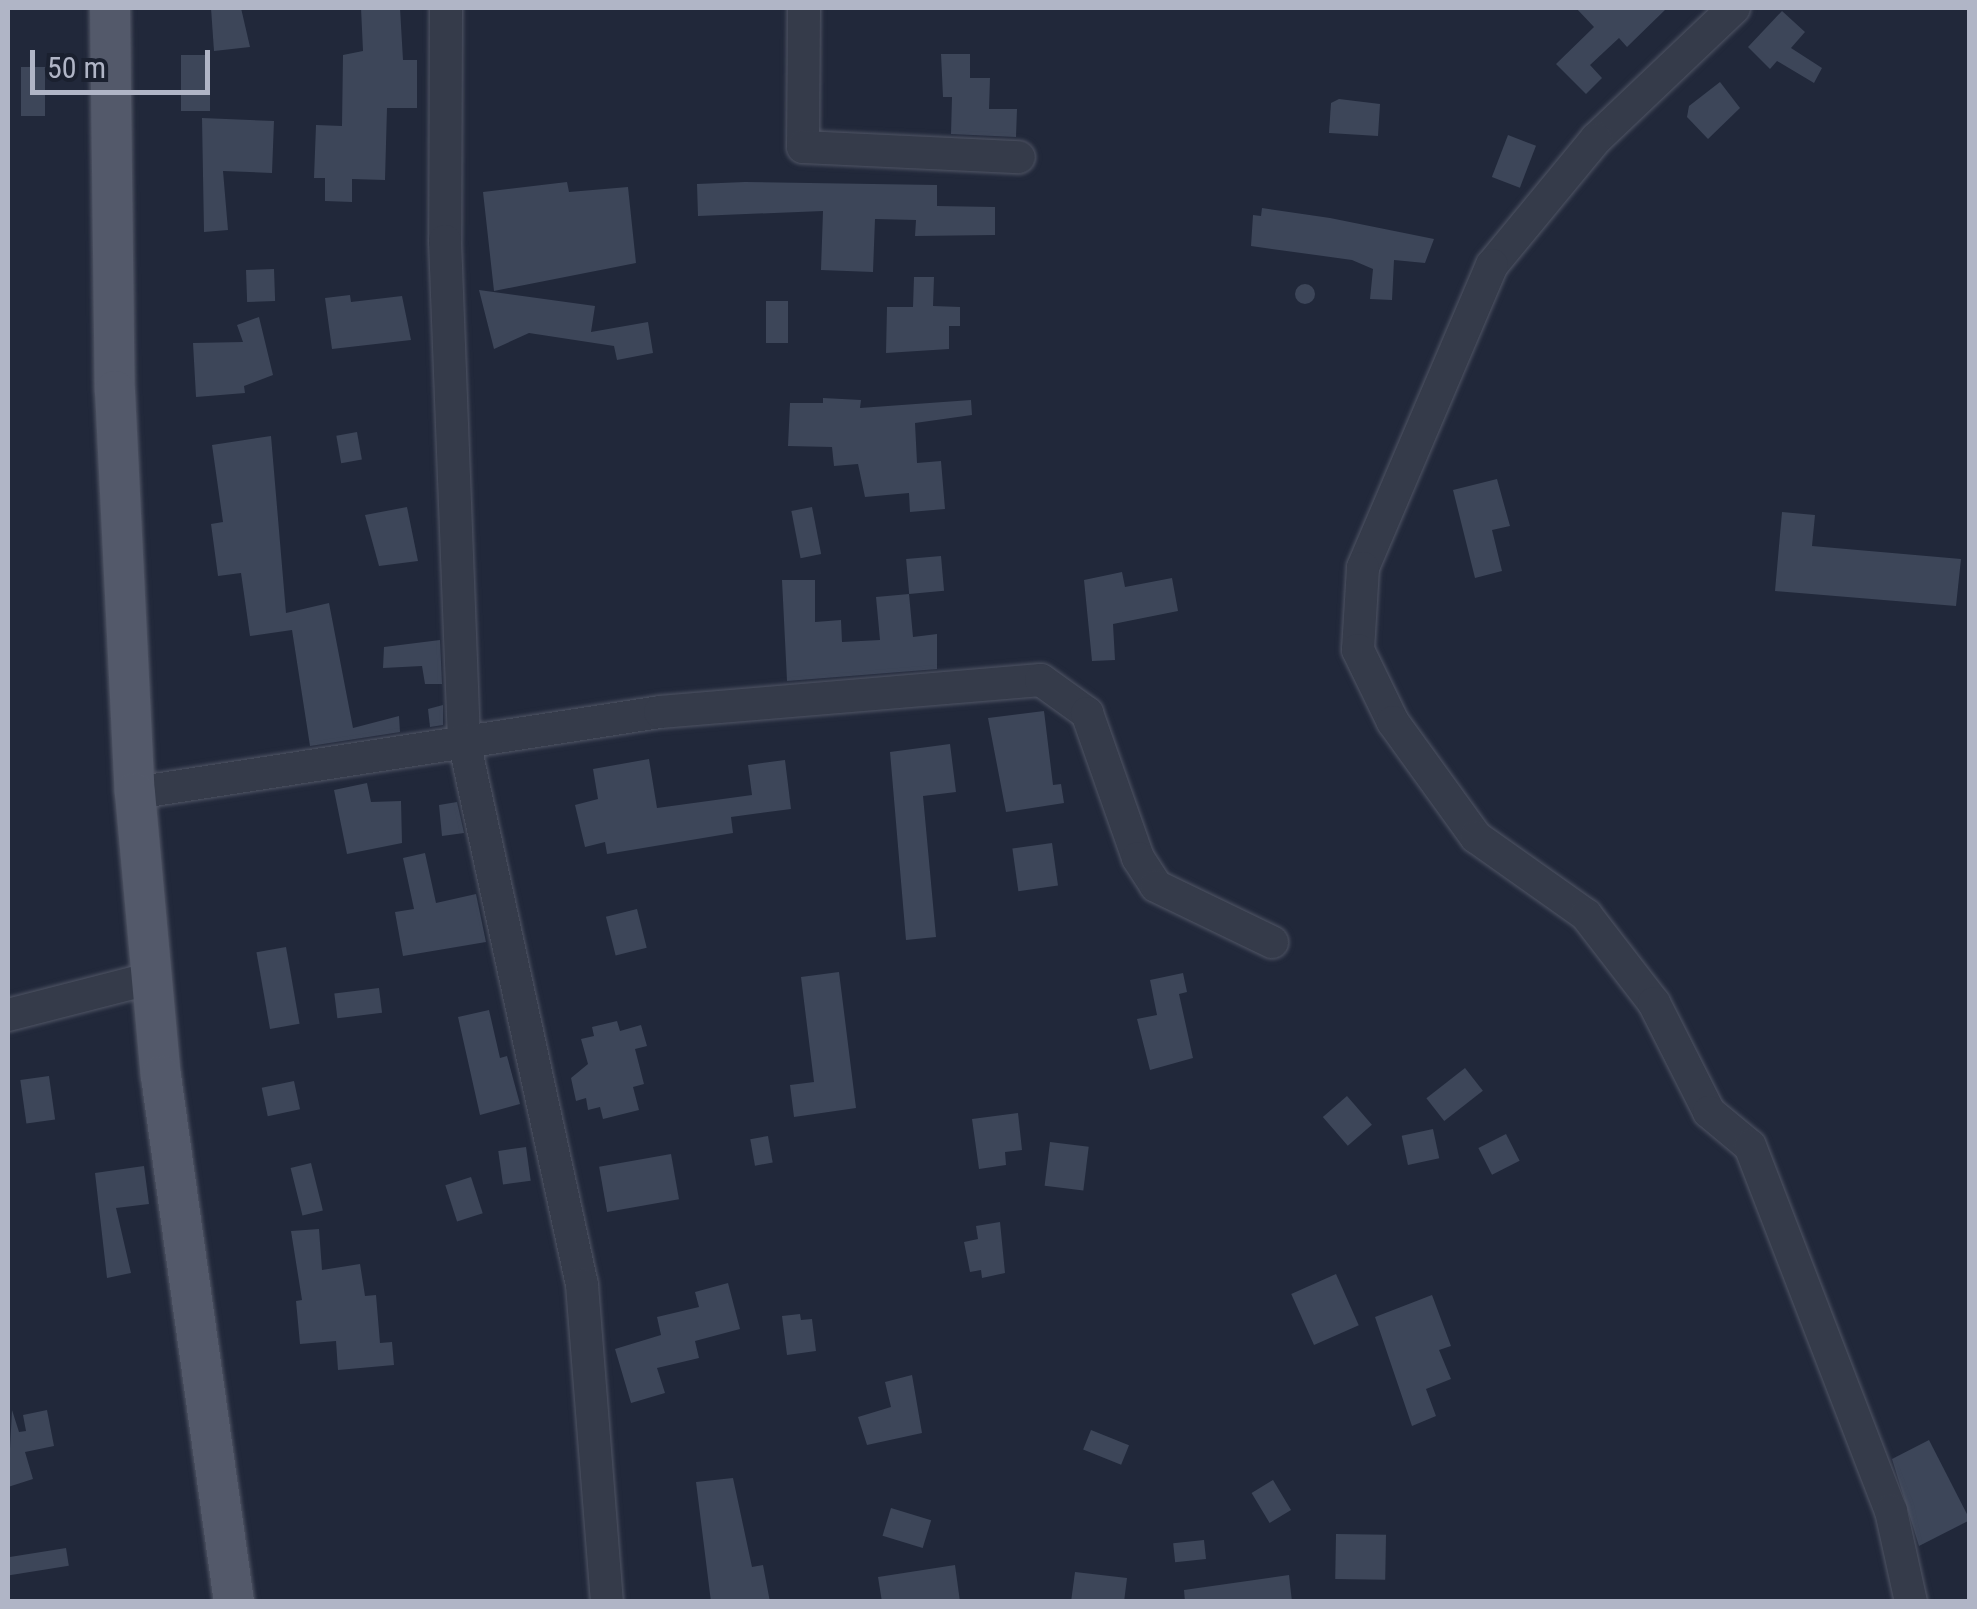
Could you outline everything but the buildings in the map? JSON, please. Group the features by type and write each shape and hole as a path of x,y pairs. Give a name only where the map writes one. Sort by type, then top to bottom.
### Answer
{"main road":[{"path":"110,8 114,391 134,792 152,978 234,1602"}],"street":[{"path":"446,8 445,241 464,741 582,1285 607,1602"},
{"path":"804,8 803,147 1020,157"},
{"path":"1734,8 1596,139 1492,265 1362,568 1358,650 1393,722 1476,837 1586,915 1654,1003 1709,1112 1750,1146 1891,1511 1910,1602"},
{"path":"134,792 660,712 1041,680 1087,713 1138,858 1156,886 1272,942"},
{"path":"8,1015 152,978"}]}
